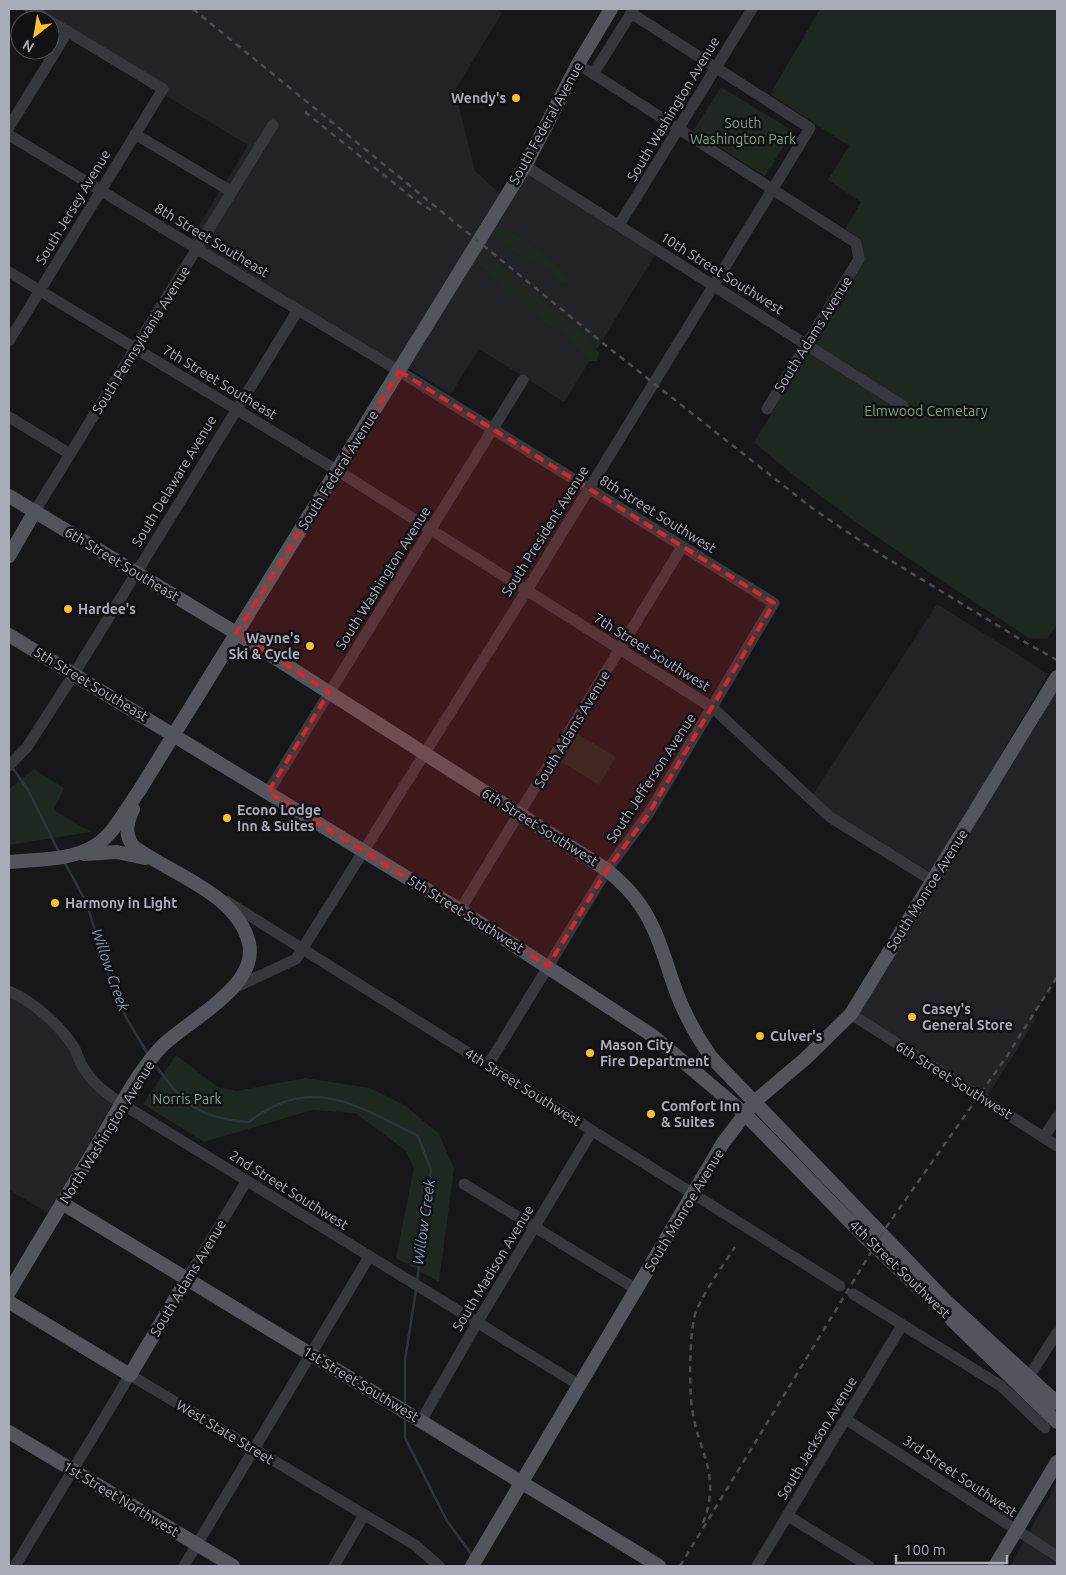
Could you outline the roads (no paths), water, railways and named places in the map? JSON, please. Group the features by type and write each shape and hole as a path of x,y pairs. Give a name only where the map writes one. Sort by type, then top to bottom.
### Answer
{"main road":[{"name":"South Federal Avenue","path":"9,862 74,854 95,846 106,837 139,792 173,733 338,471 525,166 578,64 611,9"},
{"name":"6th Street Southeast","path":"9,496 236,633"},
{"name":"South Pennsylvania Avenue","path":"9,556 35,512"},
{"name":"6th Street Southwest","path":"236,633 607,870 626,886 641,906 653,927 664,952 677,993 695,1035 711,1057 754,1102"},
{"name":"5th Street Southeast","path":"9,635 173,733"},
{"name":"South Monroe Avenue","path":"472,1566 723,1143 754,1102 805,1059 850,1014 1057,677"},
{"name":"5th Street Southwest","path":"173,733 460,910 653,1036 744,1114"},
{"name":"North Washington Avenue","path":"9,1292 136,1080 164,1045 236,987 248,958 250,945 245,930 237,916 205,889 138,850 129,840 126,825 139,792"},
{"path":"74,854 117,852 158,861"},
{"name":"4th Street Southwest","path":"754,1102 947,1302 1057,1403"},
{"name":"4th Street Southwest","path":"744,1114 1051,1425"},
{"name":"1st Street Southwest","path":"62,1203 659,1566"},
{"name":"South Adams Avenue","path":"130,1375 187,1279"},
{"name":"West State Street","path":"9,1302 130,1375"},
{"name":"1st Street Northwest","path":"9,1432 233,1566"},
{"path":"995,1566 1057,1462"}],"street":[{"name":"South Washington Avenue","path":"619,225 752,9"},
{"path":"593,74 633,11 716,67"},
{"path":"9,128 68,31 60,26"},
{"name":"South Jersey Avenue","path":"9,341 163,88 68,31"},
{"path":"578,64 772,189"},
{"name":"South President Avenue","path":"303,948 589,489 810,128 716,67"},
{"name":"South Pennsylvania Avenue","path":"35,512 273,125"},
{"path":"135,134 232,192"},
{"name":"8th Street Southeast","path":"9,135 399,371"},
{"name":"10th Street Southwest","path":"525,166 903,406"},
{"name":"South Adams Avenue","path":"767,409 859,259 856,243 772,189"},
{"name":"7th Street Southeast","path":"9,272 338,471"},
{"name":"South Delaware Avenue","path":"9,766 21,756 74,674 298,310"},
{"name":"8th Street Southwest","path":"399,371 774,603"},
{"name":"South Washington Avenue","path":"268,792 523,380"},
{"path":"9,417 70,454"},
{"name":"7th Street Southwest","path":"338,471 713,708 830,817 933,881"},
{"name":"South Adams Avenue","path":"460,910 682,547"},
{"name":"South Jefferson Avenue","path":"488,1065 607,870 649,813 774,603"},
{"name":"4th Street Southwest","path":"205,889 303,948 840,1286"},
{"path":"236,987 296,959 303,948"},
{"name":"2nd Street Southwest","path":"9,991 20,996 42,1012 74,1049 84,1070 98,1086 122,1104 580,1386"},
{"name":"6th Street Southwest","path":"850,1014 1057,1146"},
{"path":"1044,1137 1057,1116"},
{"name":"South Madison Avenue","path":"420,1420 592,1131"},
{"name":"South Adams Avenue","path":"187,1279 246,1182"},
{"path":"464,1184 636,1289"},
{"path":"184,1566 369,1257"},
{"name":"4th Street Southwest","path":"852,1294 1001,1386 1051,1425"},
{"name":"South Jackson Avenue","path":"757,1566 847,1420 902,1325"},
{"path":"1029,1376 1057,1333"},
{"path":"14,1565 130,1375"},
{"name":"West State Street","path":"130,1375 415,1545 439,1566"},
{"name":"3rd Street Southwest","path":"847,1420 1016,1532 1057,1556"},
{"path":"334,1566 364,1516"},
{"path":"788,1516 869,1566"}],"waterway":[{"name":"Willow Creek","path":"12,767 28,790 59,852"},
{"name":"Willow Creek","path":"64,861 87,904 114,993 148,1054"},
{"name":"Willow Creek","path":"154,1063 183,1098 204,1113 217,1117 249,1122 272,1107 293,1099 314,1097 334,1099 355,1105 418,1136 431,1170 417,1282"},
{"name":"Willow Creek","path":"405,1406 405,1360 416,1290"},
{"name":"Willow Creek","path":"405,1416 405,1438 447,1521 472,1555"}],"railway":[{"path":"193,9 609,348 812,508 880,554 1057,660"},
{"path":"305,112 415,200 431,210"},
{"path":"680,1566 887,1226 1007,1056 1057,977"},
{"path":"703,1523 710,1490 707,1464 692,1408 690,1387 692,1329 694,1317 701,1301 735,1247"}],"place":[{"name":"Wendy's","path":"516,98"},
{"name":"Hardee's","path":"68,609"},
{"name":"Wayne's Ski & Cycle","path":"310,646"},
{"name":"Econo Lodge Inn & Suites","path":"227,818"},
{"name":"Harmony in Light","path":"55,903"},
{"name":"Casey's General Store","path":"912,1017"},
{"name":"Culver's","path":"760,1036"},
{"name":"Mason City Fire Department","path":"590,1053"},
{"name":"Comfort Inn & Suites","path":"651,1114"}],"park label":[{"name":"South Washington Park","path":"743,132"},
{"name":"Elmwood Cemetary","path":"926,411"},
{"name":"Norris Park","path":"187,1099"}]}
